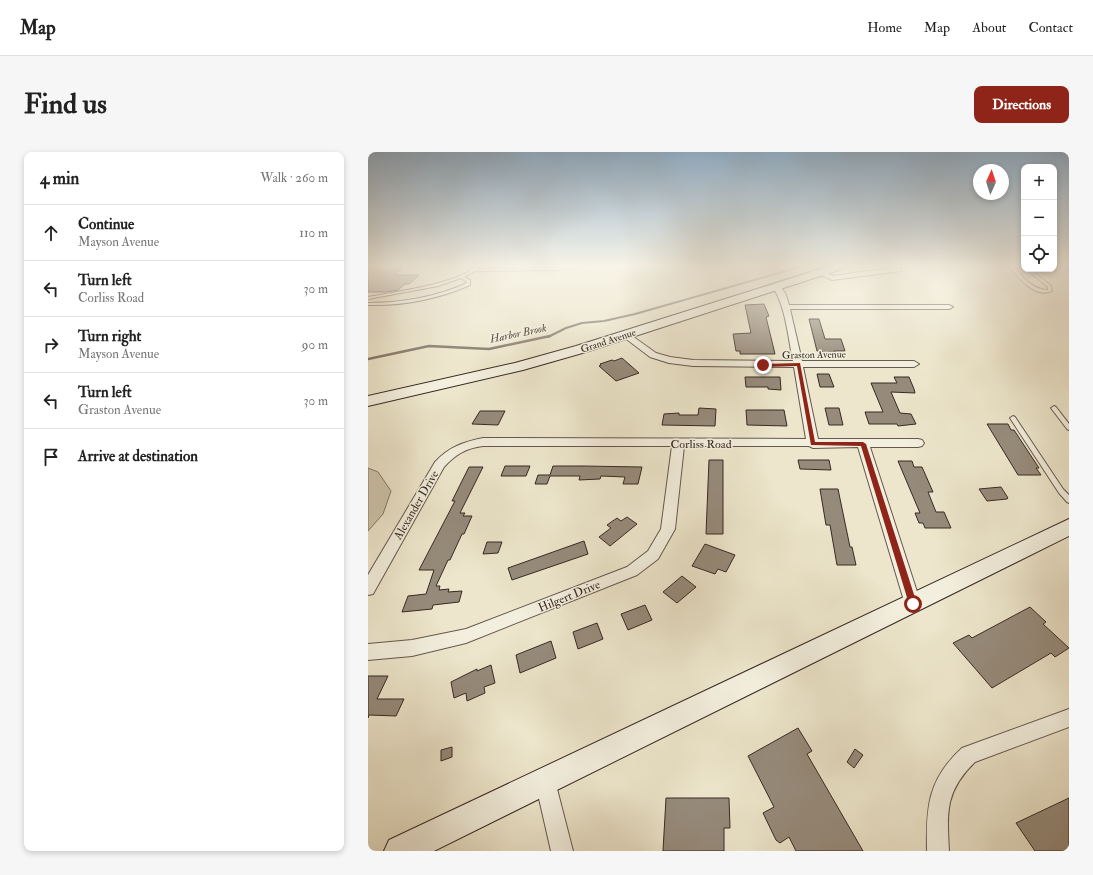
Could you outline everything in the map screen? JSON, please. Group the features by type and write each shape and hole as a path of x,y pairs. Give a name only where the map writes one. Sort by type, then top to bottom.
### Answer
{"street":[{"name":"Grand Avenue","path":"368,401 511,369 744,298"},
{"path":"782,298 786,307 799,364 813,444"},
{"path":"786,307 949,307"},
{"name":"Graston Avenue","path":"625,335 653,355 668,360 701,363 763,365 914,364"},
{"name":"Corliss Road","path":"484,442 678,444 918,443"},
{"name":"Alexander Drive","path":"368,589 439,465 450,453 458,448 484,442"},
{"name":"Hilgert Drive","path":"368,652 412,648 466,636 632,571 653,556 668,529 678,444"},
{"path":"863,444 913,604"},
{"path":"400,851 913,604 1069,527"},
{"path":"938,851 936,819 941,793 956,766 969,755 1069,718"},
{"path":"545,781 562,851"}],"lane":[{"path":"368,304 387,304 425,298"},
{"path":"1054,408 1069,428"},
{"path":"1014,418 1061,491 1069,500"}],"shaded area":[{"path":"368,468 378,472 391,491 383,514 368,531"}],"building":[{"path":"764,304 769,316 766,317 775,354 740,354 740,351 736,351 733,334 751,333 745,305"},
{"path":"809,319 819,319 825,339 841,339 845,351 834,351 834,354 822,354 822,351 817,351"},
{"path":"622,358 639,373 616,381 599,366 601,365 600,364"},
{"path":"817,374 829,374 834,387 820,387"},
{"path":"745,377 780,377 781,390 768,389 768,387 746,387"},
{"path":"894,377 909,377 915,393 891,392 900,413 911,414 916,424 898,426 897,424 869,424 865,412 883,412 871,383 897,383"},
{"path":"699,408 716,409 715,426 662,425 664,414 679,413 679,415 698,415"},
{"path":"825,408 839,408 843,425 829,425"},
{"path":"746,410 784,410 787,426 747,425"},
{"path":"480,411 505,411 498,425 472,424"},
{"path":"987,424 1008,424 1011,430 1014,430 1039,468 1036,468 1041,475 1018,475"},
{"path":"709,460 723,460 723,534 706,534"},
{"path":"798,460 829,460 831,470 800,469"},
{"path":"898,461 912,461 914,467 922,467 933,492 928,492 936,512 944,512 951,528 925,528 923,523 919,523 915,513 920,513"},
{"path":"505,466 530,466 526,476 501,476"},
{"path":"553,466 642,467 638,484 623,484 625,477 601,476 600,479 579,480 580,476 550,476 547,484 535,484 538,475 550,475"},
{"path":"469,467 483,467 460,513 465,513 463,516 472,516 450,560 448,560 436,586 440,586 439,590 449,589 448,592 462,591 459,602 433,605 432,609 402,612 408,596 426,594 434,570 419,570 455,501 452,501"},
{"path":"1001,487 1008,498 1007,499 987,501 979,489"},
{"path":"820,489 838,489 850,547 852,547 856,565 837,565 830,525 826,525"},
{"path":"627,517 637,524 610,546 599,537 611,528 607,525 617,518 621,521"},
{"path":"584,541 588,554 512,580 508,568"},
{"path":"487,542 502,542 498,553 483,554"},
{"path":"705,544 735,555 726,572 718,569 715,574 692,566"},
{"path":"682,576 696,587 677,603 663,592"},
{"path":"645,605 652,620 628,630 621,614"},
{"path":"1030,607 1046,622 1043,624 1069,648 1055,657 1051,653 992,688 953,643 969,635 972,638"},
{"path":"597,623 603,639 578,649 573,632"},
{"path":"551,641 556,658 520,673 516,655"},
{"path":"491,665 495,683 484,687 485,693 467,701 466,693 454,698 451,682 477,669 477,671"},
{"path":"368,676 388,676 377,699 404,699 396,716 369,715 368,718"},
{"path":"798,728 812,751 807,754 863,851 796,851 789,837 780,843 776,840 763,813 774,807 748,756"},
{"path":"452,747 452,757 441,761 441,750"},
{"path":"855,749 863,755 854,768 847,762"},
{"path":"666,798 729,798 730,828 724,828 724,851 663,851"},
{"path":"1069,798 1069,851 1035,851 1016,823"}],"waterway":[{"name":"Harbor Brook","path":"550,336 566,328 582,323 604,321 635,314 692,298"},
{"name":"Harbor Brook","path":"368,359 429,346 489,349 550,336"}],"route":[{"path":"763,365 799,364 813,444 863,444 913,604"}]}
